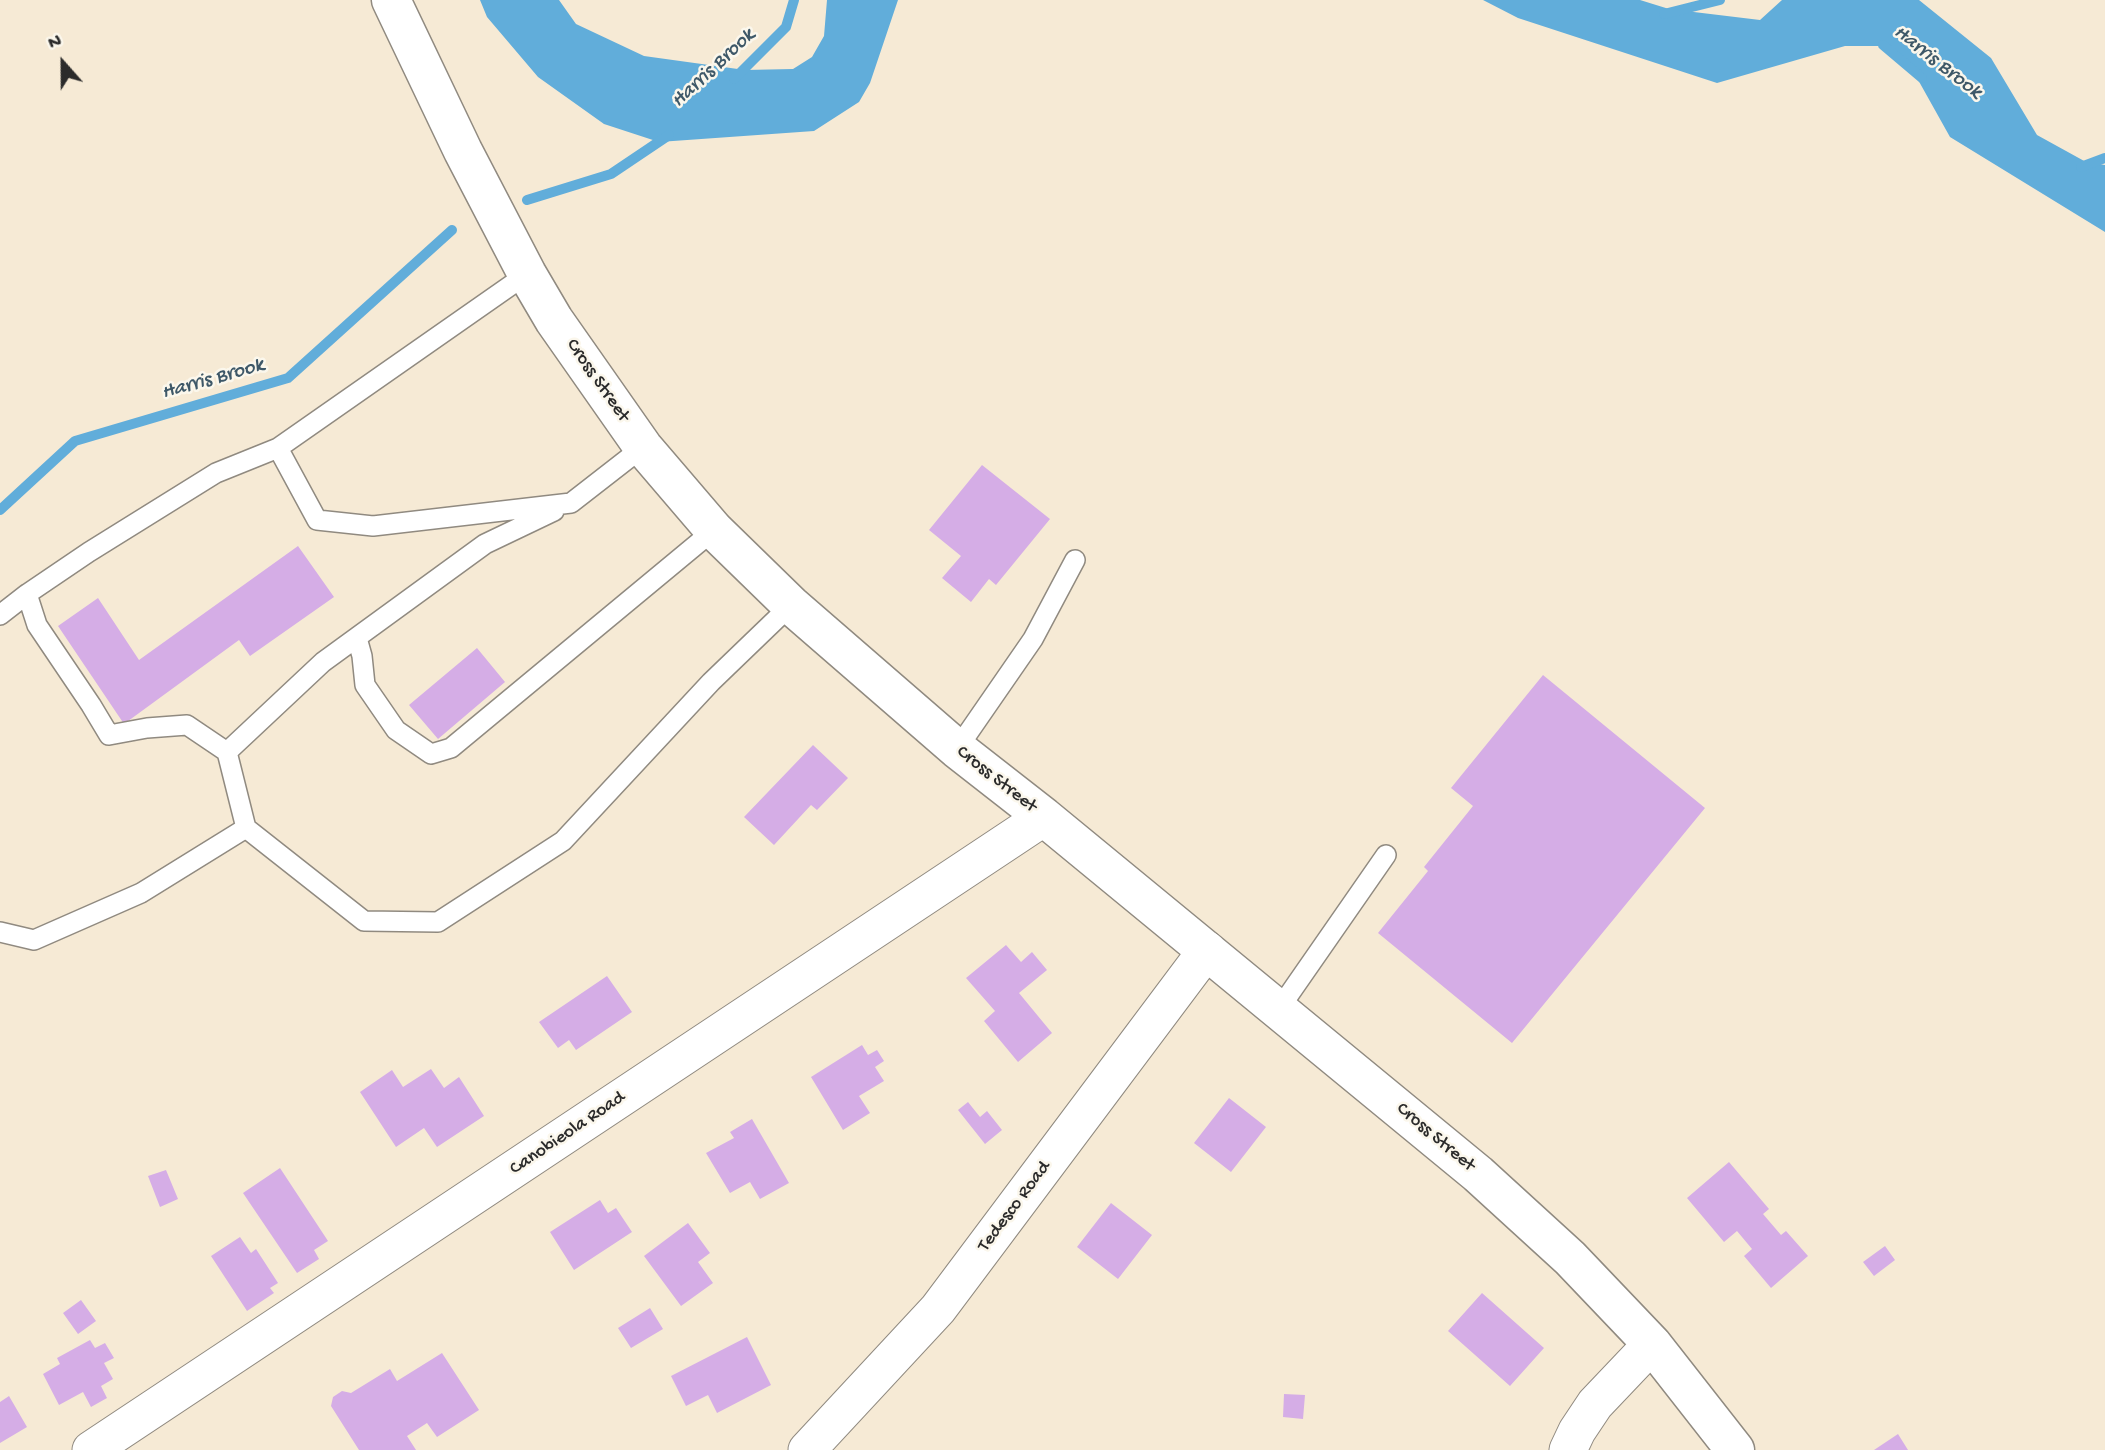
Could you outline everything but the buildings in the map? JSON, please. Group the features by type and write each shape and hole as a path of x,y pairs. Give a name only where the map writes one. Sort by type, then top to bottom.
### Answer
{"street":[{"name":"Cross Street","path":"391,0 463,151 554,320 643,447 715,530 791,605 957,749 1044,817 1478,1174 1570,1258 1652,1344 1735,1450"},
{"name":"Canobieola Road","path":"91,1450 1044,817"},
{"name":"Tedesco Road","path":"807,1450 938,1310 1207,950"},
{"path":"1568,1450 1595,1404 1652,1344"}],"lane":[{"path":"0,615 89,552 216,473 278,448 527,274"},
{"path":"227,752 323,662 485,544 571,503 643,447"},
{"path":"278,448 317,520 373,526 571,503"},
{"path":"356,638 362,656 365,685 396,730 431,754 451,748 715,530"},
{"path":"957,749 1033,639 1075,560"},
{"path":"27,594 37,625 109,735 147,728 187,725 227,752 246,828 364,921 438,922 563,841 711,682 791,605"},
{"path":"0,932 34,940 141,893 246,828"},
{"path":"1279,1009 1385,855"}],"water":[{"path":"480,0 559,0 576,24 644,56 745,70 793,69 812,57 824,36 827,0 898,0 870,83 859,102 814,131 659,142 604,124 538,77 487,17"},
{"path":"1483,0 1640,0 1669,9 1760,20 1782,0 1919,0 1991,58 2037,135 2086,162 2105,165 2105,232 1950,137 1912,69 1884,46 1845,46 1717,83 1518,18"}],"waterway":[{"name":"Harris Brook","path":"734,79 786,27 794,0"},
{"name":"Harris Brook","path":"1664,14 1720,0"},
{"name":"Harris Brook","path":"1883,45 1922,78"},
{"name":"Harris Brook","path":"527,200 611,174 669,135"},
{"name":"Harris Brook","path":"2081,167 2105,158"},
{"name":"Harris Brook","path":"0,510 75,441 288,378 452,230"}]}
